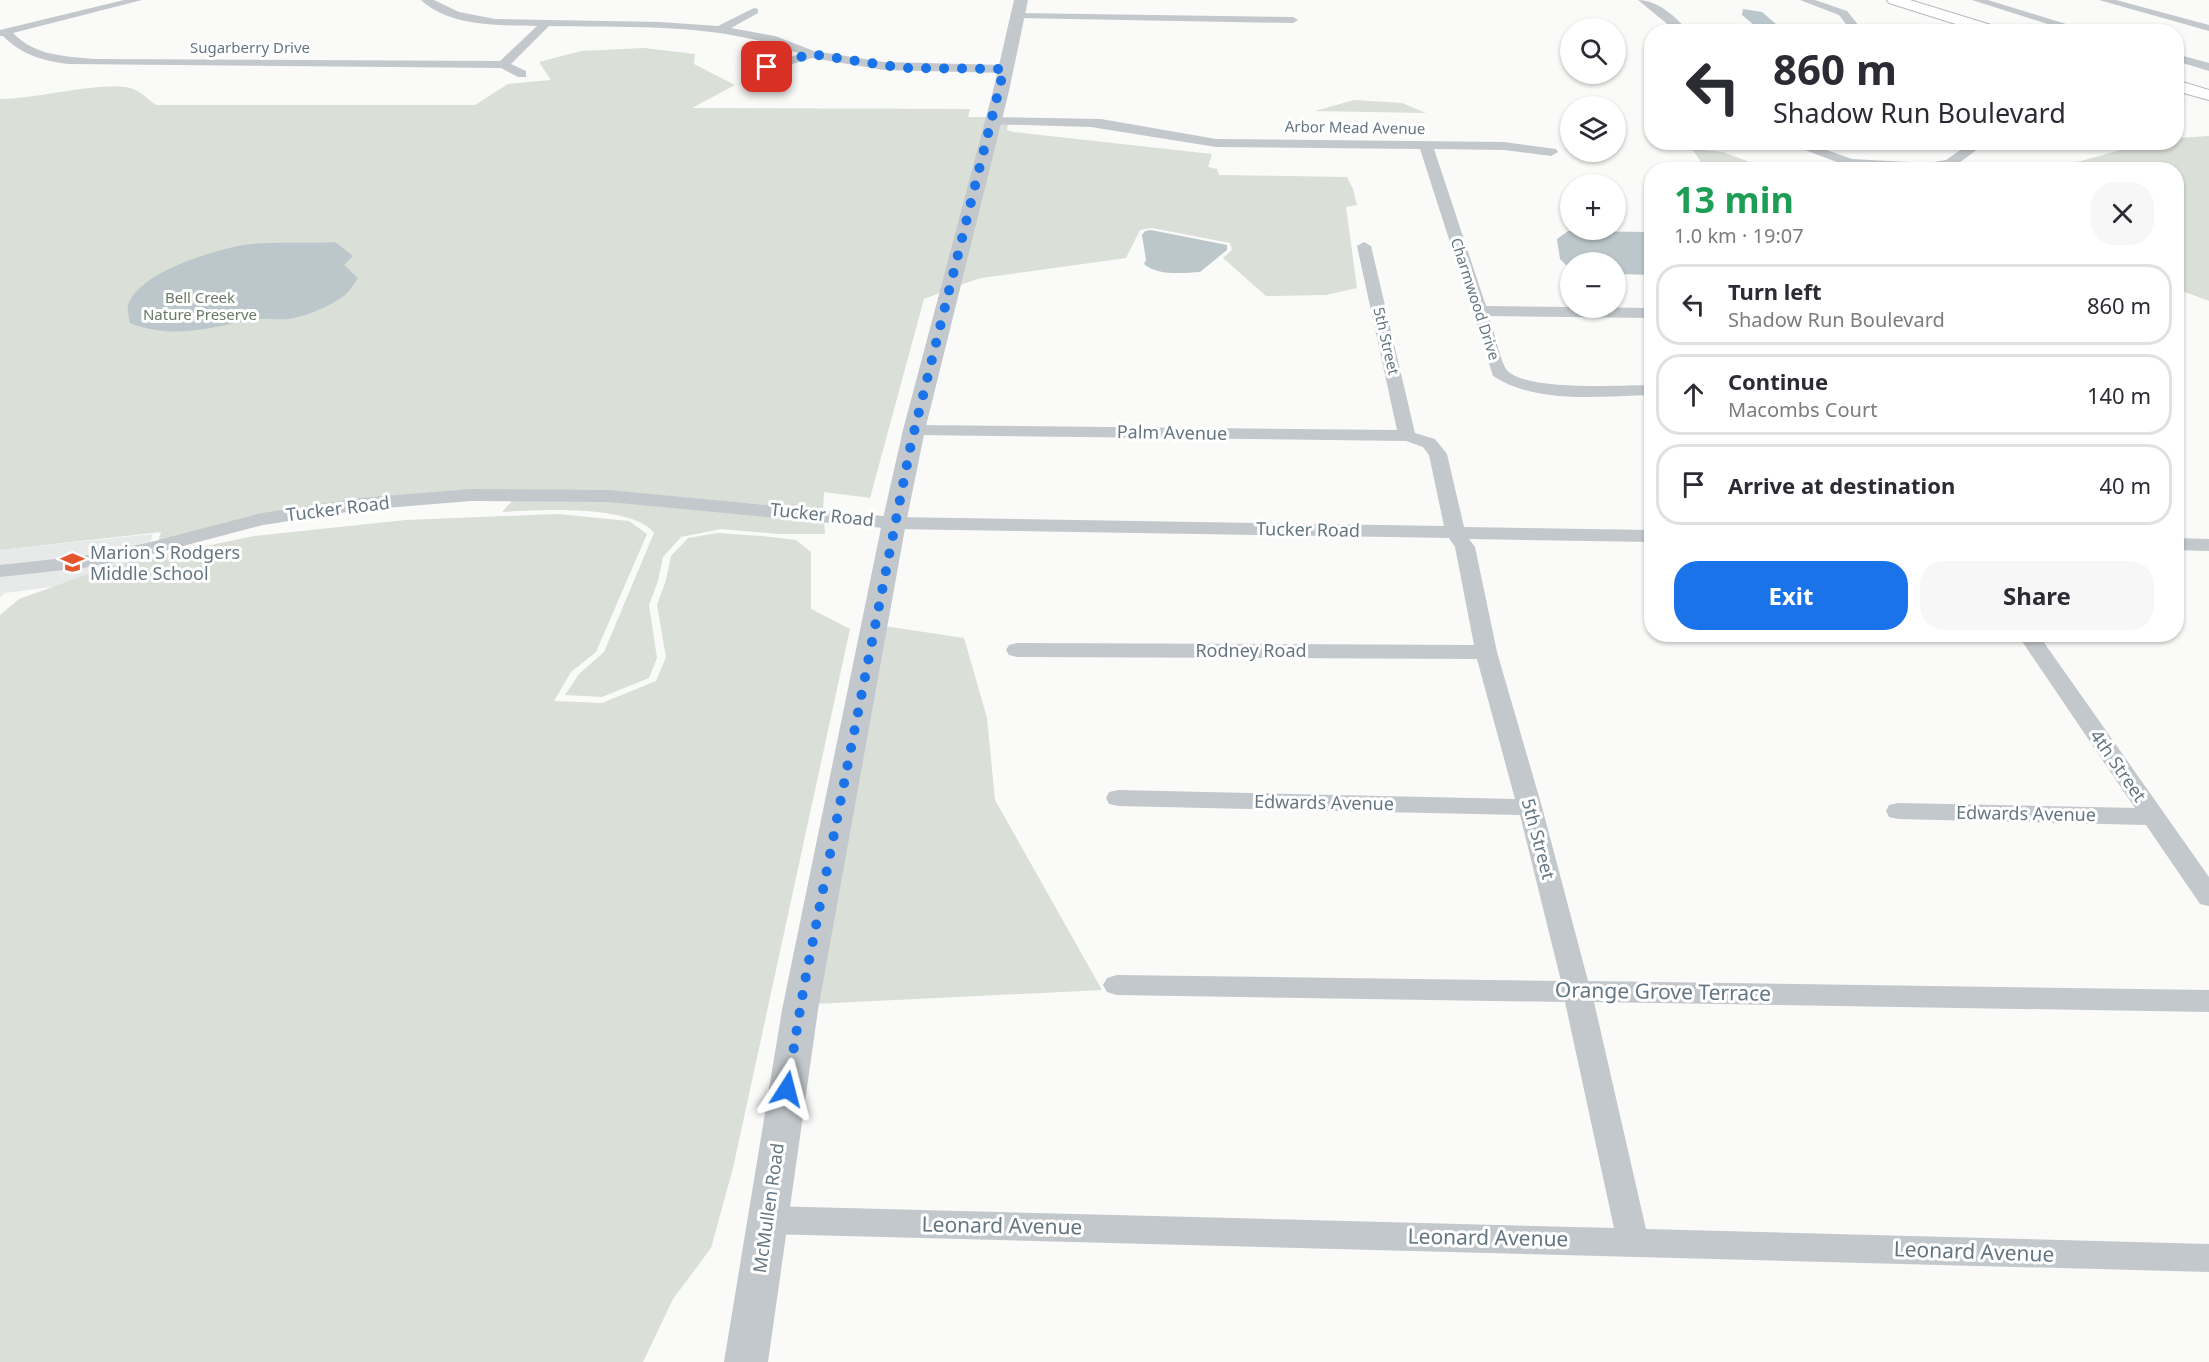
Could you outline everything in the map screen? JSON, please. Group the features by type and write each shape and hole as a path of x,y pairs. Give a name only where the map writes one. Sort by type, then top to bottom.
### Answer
{"main road":[{"path":"1894,0 1973,24"},
{"path":"2184,87 2209,95"}],"street":[{"path":"3,32 136,0"},
{"path":"426,0 456,15 495,22 720,28 771,38 811,54 903,68 1004,69"},
{"name":"McMullen Road","path":"746,1362 800,1010 894,523 914,430 1021,0"},
{"path":"1643,0 1675,24"},
{"path":"1805,0 1843,13 1851,24"},
{"path":"1977,0 2060,24"},
{"path":"2104,0 2209,28"},
{"path":"720,28 754,11"},
{"path":"1017,16 1293,20"},
{"path":"522,74 503,65 544,24"},
{"name":"Sugarberry Drive","path":"3,32 17,46 47,58 94,62 503,65"},
{"path":"746,74 811,54"},
{"path":"2184,59 2209,67"},
{"name":"Arbor Mead Avenue","path":"992,121 1086,122 1121,132 1216,143 1504,146 1551,152"},
{"name":"Charmwood Drive","path":"1426,146 1499,372 1512,383 1539,389 1644,390"},
{"path":"1813,150 1847,162"},
{"path":"1951,162 1969,150"},
{"name":"5th Street","path":"1364,246 1418,440 1438,454 1455,533 1465,547 1486,652 1530,807 1577,991 1633,1242"},
{"path":"1479,311 1644,313"},
{"name":"Palm Avenue","path":"914,430 1418,440"},
{"name":"Tucker Road","path":"0,571 83,562 149,549 262,519 361,504 471,495 609,496 894,523 1644,536"},
{"path":"2184,544 2209,545"},
{"name":"4th Street","path":"2033,642 2209,897"},
{"name":"Rodney Road","path":"1017,650 1486,652"},
{"name":"Edwards Avenue","path":"1118,798 1530,807"},
{"name":"Edwards Avenue","path":"1898,811 2154,817"},
{"name":"Orange Grove Terrace","path":"1117,985 2209,1001"},
{"name":"Leonard Avenue","path":"767,1220 2209,1258"}],"shaded area":[{"path":"1743,9 1762,12 1776,24 1753,24 1742,15"},
{"path":"1151,230 1227,245 1227,250 1200,272 1170,273 1156,270 1144,264 1146,260 1142,235 1145,231"},
{"path":"1626,232 1644,232 1644,275 1626,274 1626,252 1560,252 1560,259 1557,239 1560,237 1560,240 1626,240"},
{"path":"335,242 353,256 344,265 358,278 344,296 317,311 289,319 257,319 194,330 163,331 130,323 128,305 135,293 161,273 178,265 214,252 243,245"},
{"name":"Marion S Rodgers Middle School","path":"153,534 139,576 5,593 0,597 0,550"}],"green space":[{"name":"Bell Creek Nature Preserve","path":"644,48 695,54 694,64 735,85 692,108 970,109 968,117 987,117 942,292 924,299 870,498 824,492 823,510 613,491 473,490 158,542 161,532 0,550 0,99 107,86 136,90 156,105 475,105 508,84 551,80 539,62 581,51"},
{"path":"1354,100 1402,103 1426,113 1315,111"},
{"path":"997,123 1008,123 1007,130 1013,132 1212,154 1208,167 1217,169 1219,175 1347,177 1357,205 1346,207 1357,288 1326,295 1266,296 1223,258 1232,250 1230,243 1152,228 1140,230 1126,258 981,278 957,286"},
{"path":"2209,136 2209,301 2184,292 2184,162 2077,162 2121,150 2184,150 2184,138"},
{"path":"1693,150 1723,152 1749,162 1701,162"},
{"path":"513,500 606,501 824,520 825,534 780,534 721,529 681,537 663,557 658,581 649,605 657,658 649,678 602,697 565,695 579,674 604,652 654,533 643,524 626,517 605,513 560,510 502,512"},
{"path":"557,514 629,521 647,534 596,652 571,672 554,701 602,703 656,681 666,657 657,605 671,556 688,538 718,533 796,540 811,552 811,609 850,629 733,1168 711,1248 673,1299 643,1362 0,1362 0,615 19,599 111,566 254,536 406,520"},
{"path":"884,626 964,638 987,718 995,800 1102,990 813,1004"}],"place":[{"name":"Marion S Rodgers Middle School","path":"72,563"}],"route":[{"path":"767,67 811,54 903,68 1004,69 1001,91 914,430 894,523 804,986 787,1089"}]}
